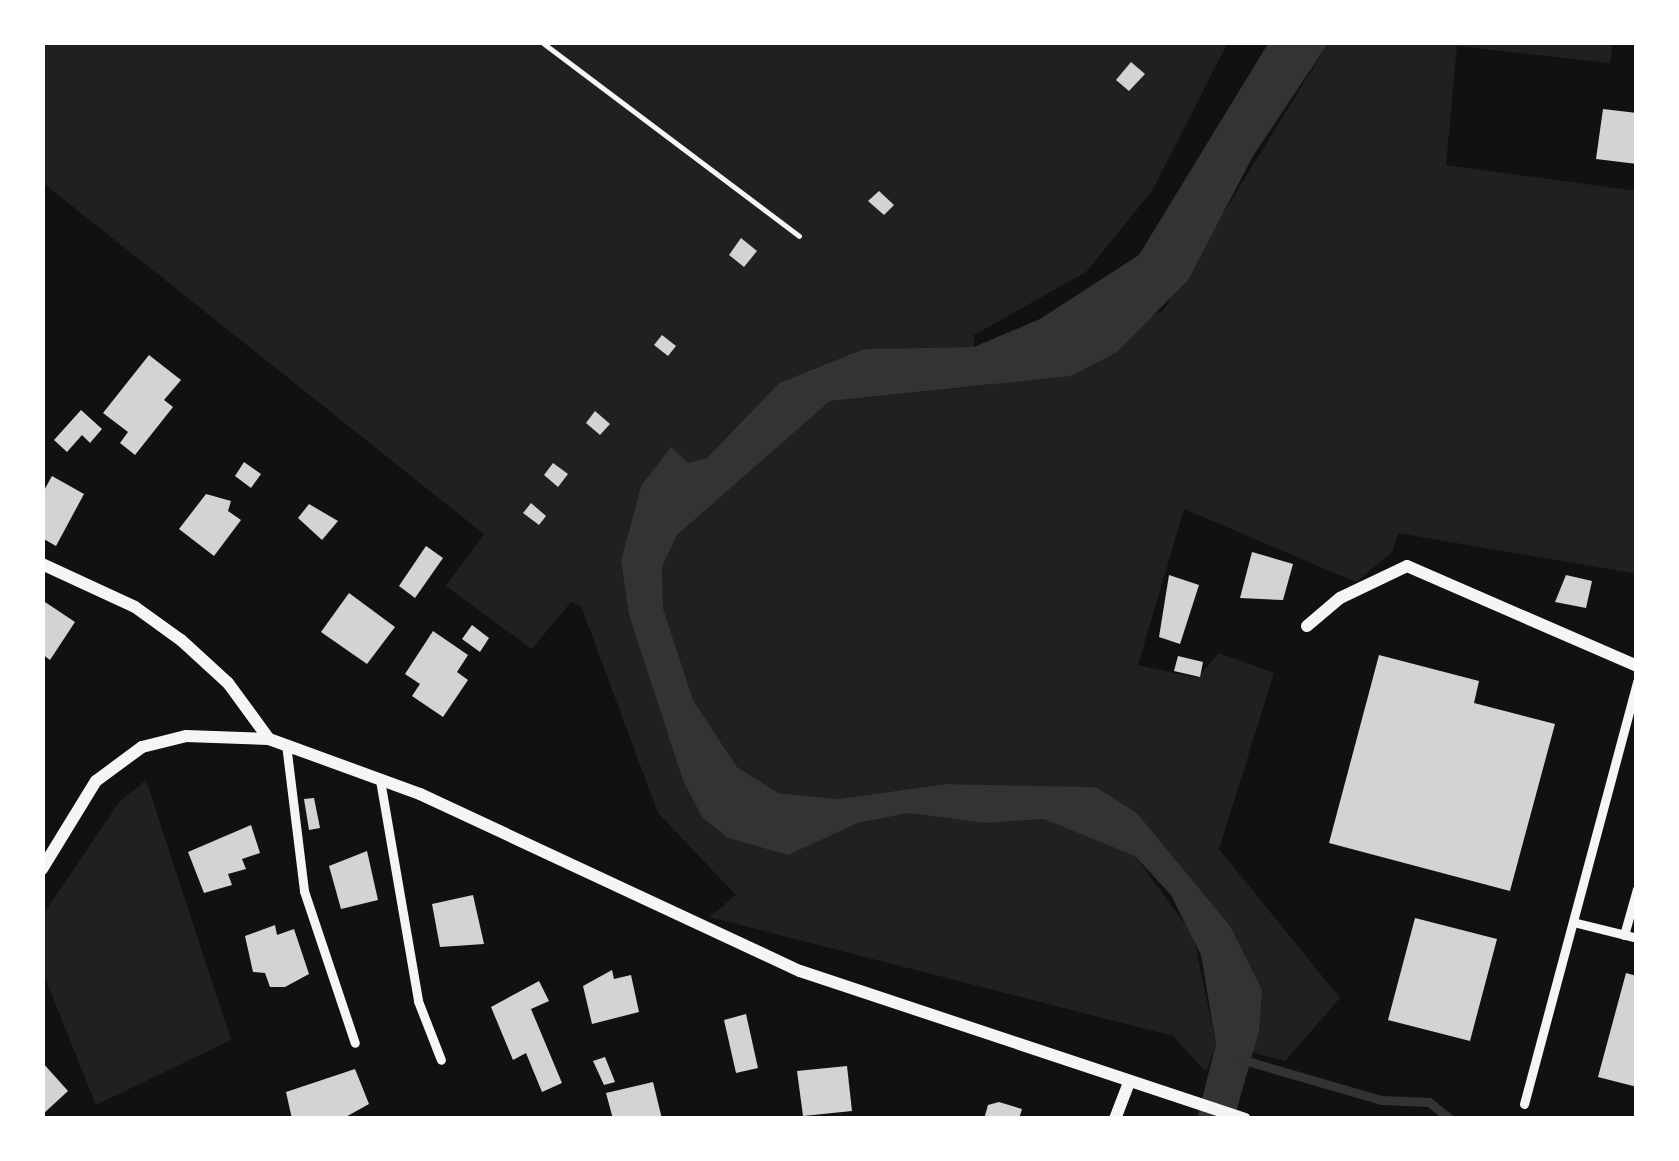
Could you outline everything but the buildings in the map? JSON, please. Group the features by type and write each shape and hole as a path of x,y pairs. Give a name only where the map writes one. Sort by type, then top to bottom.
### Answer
{"street":[{"path":"42,564 135,608 181,640 228,683 269,739"},
{"path":"1307,626 1340,598 1408,566 1637,666"},
{"path":"42,869 96,782 142,747 186,736 269,739 379,777 800,971 1245,1119"},
{"path":"1114,1119 1129,1082"}],"lane":[{"path":"1524,1104 1637,681"},
{"path":"286,744 304,891 355,1043"},
{"path":"379,777 418,1001 441,1060"},
{"path":"1624,934 1637,889"},
{"path":"1573,922 1637,938"}],"path":[{"path":"542,42 799,236"}],"shaded area":[{"path":"42,42 1228,42 1152,191 1086,272 974,335 974,347 862,349 779,383 707,459 641,486 621,562 629,615 656,689 728,838 788,855 858,823 909,813 985,823 1044,819 1099,838 1135,856 1193,935 1216,1044 1206,1072 1173,1036 709,917 736,895 658,813 581,606 571,602 532,649 446,586 484,534 42,182"},
{"path":"1269,42 1329,42 1253,156 1188,280 1117,352 1071,376 830,401 677,535 662,567 663,608 693,700 737,767 778,793 838,799 946,784 1096,787 1137,813 1230,926 1262,990 1259,1031 1234,1119 1197,1119 1216,1044 1201,955 1171,895 1135,856 1044,819 985,823 909,813 858,823 788,855 728,838 702,817 683,780 629,615 621,561 641,486 671,447 688,463 707,458 779,383 863,349 974,347 1040,319 1139,255"},
{"path":"1329,42 1613,42 1610,63 1457,46 1446,165 1637,191 1637,574 1398,533 1392,552 1356,582 1184,509 1138,665 1197,678 1219,653 1274,673 1219,849 1340,998 1285,1061 1252,1052 1259,1031 1230,926 1137,813 1096,787 946,784 838,799 778,793 737,767 693,700 663,608 662,567 677,535 830,401 990,385 1163,311"},
{"path":"146,780 231,1040 96,1105 42,970 42,916 120,801"}],"waterway":[{"path":"1240,1059 1381,1100 1429,1102 1450,1119"}]}
